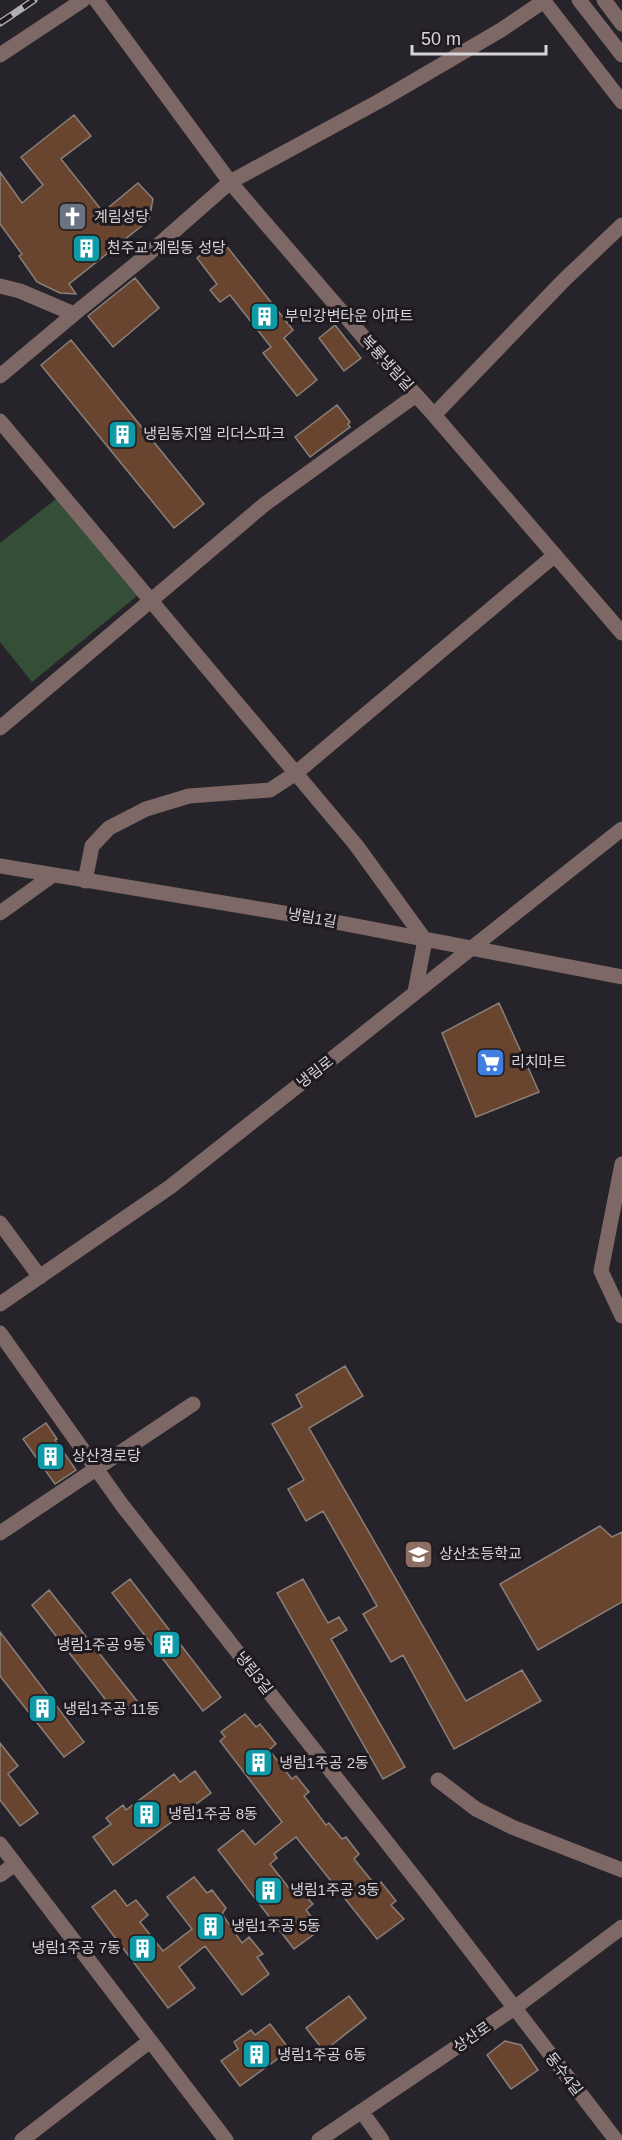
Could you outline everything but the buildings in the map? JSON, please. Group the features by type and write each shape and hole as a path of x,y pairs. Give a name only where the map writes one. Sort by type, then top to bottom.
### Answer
{"street":[{"path":"0,55 83,0"},
{"name":"복룡냉림길","path":"96,0 230,182 622,633"},
{"path":"579,0 622,55"},
{"path":"604,0 622,24"},
{"path":"0,376 147,255 230,182 383,99 501,30 544,1 622,102"},
{"path":"434,415 564,280 622,225"},
{"path":"0,286 20,291 74,314"},
{"path":"0,728 265,504 416,395"},
{"path":"0,421 356,845 425,940 415,992"},
{"path":"85,880 92,846 109,828 146,808 189,796 270,790 296,773 555,555"},
{"name":"냉림로","path":"0,1304 171,1187 622,829"},
{"name":"냉림1길","path":"0,866 320,919 622,977"},
{"path":"0,913 53,875"},
{"path":"622,1164 601,1271 622,1316"},
{"path":"0,1223 40,1277"},
{"name":"냉림3길","path":"0,1333 122,1505 513,2008"},
{"path":"0,1533 193,1404"},
{"path":"438,1780 476,1809 502,1823 622,1870"},
{"path":"0,1844 226,2140"},
{"path":"0,1875 15,1864"},
{"name":"상산로","path":"319,2140 513,2008 622,1928"},
{"name":"동수4길","path":"513,2008 616,2140"},
{"path":"22,2140 150,2041"},
{"path":"362,2112 382,2140"}],"green space":[{"path":"56,499 137,596 32,682 0,642 0,543"}],"railway":[{"path":"0,23 34,0"}],"place":[{"name":"계림성당","path":"73,217"},
{"name":"천주교 계림동 성당","path":"86,248"},
{"name":"부민강변타운 아파트","path":"264,316"},
{"name":"냉림동지엘 리더스파크","path":"122,434"},
{"name":"리치마트","path":"490,1062"},
{"name":"상산경로당","path":"51,1456"},
{"name":"상산초등학교","path":"418,1554"},
{"name":"냉림1주공 9동","path":"167,1645"},
{"name":"냉림1주공 11동","path":"42,1709"},
{"name":"냉림1주공 2동","path":"258,1763"},
{"name":"냉림1주공 8동","path":"147,1814"},
{"name":"냉림1주공 3동","path":"269,1890"},
{"name":"냉림1주공 5동","path":"210,1926"},
{"name":"냉림1주공 7동","path":"142,1948"},
{"name":"냉림1주공 6동","path":"256,2055"}]}
